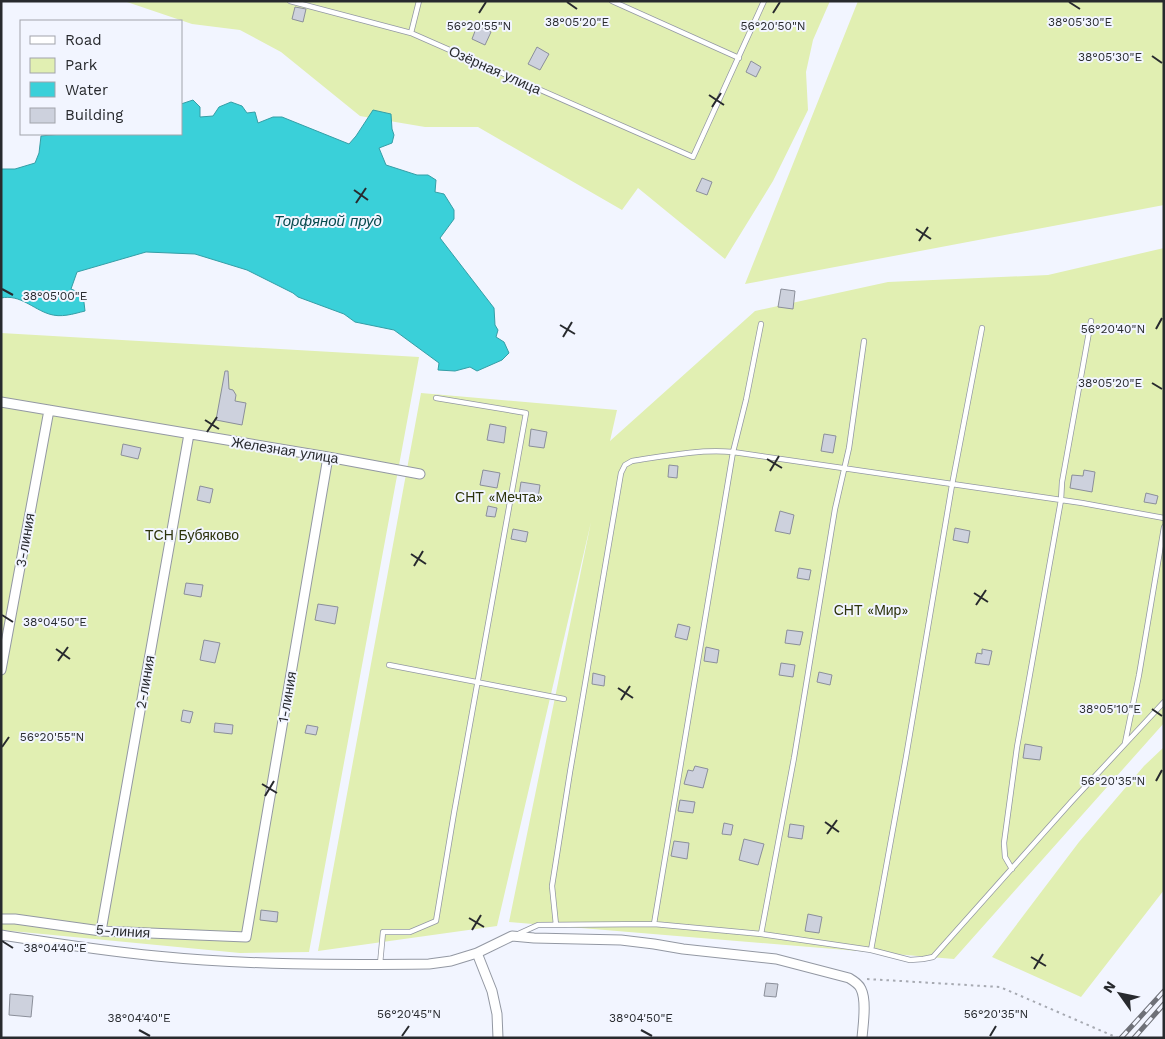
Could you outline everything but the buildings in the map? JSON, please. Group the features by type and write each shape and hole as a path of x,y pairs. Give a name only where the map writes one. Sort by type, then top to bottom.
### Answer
{"street":[{"name":"Железная улица","path":"1,402 328,456 420,474"},
{"name":"3-линия","path":"1,670 49,410"},
{"name":"2-линия","path":"101,931 189,434"},
{"name":"1-линия","path":"246,937 328,456"},
{"name":"5-линия","path":"1,919 15,919 101,931 246,937"},
{"path":"1,935 188,959 279,963 380,964 430,964 451,960 477,953 512,936 621,940 776,959 849,978 857,983 863,995 862,1038"},
{"path":"477,953 492,991 497,1014 498,1038"}],"lane":[{"name":"Озёрная улица","path":"290,1 411,33 693,157 739,58"},
{"path":"411,33 420,1"},
{"path":"612,1 739,58 764,1"},
{"path":"1012,869 1005,857 1004,842 1017,747 1091,321"},
{"path":"654,924 732,452 746,400 761,324"},
{"path":"871,950 952,485 982,328"},
{"path":"761,934 794,758 835,509 849,448 864,341"},
{"path":"380,964 383,932 410,932 436,921 526,413 436,398"},
{"path":"556,925 552,886 621,473 625,465 632,460 714,450 1060,500 1164,518"},
{"path":"1125,744 1139,675 1164,527"},
{"path":"389,666 564,699"},
{"path":"512,936 538,925 654,924 761,934 871,950 910,960 933,957 1072,801 1164,702"}],"path":[{"path":"868,979 1000,987 1118,1038"}],"green space":[{"path":"124,1 830,1 813,40 806,72 808,110 773,181 725,259 638,188 622,210 478,127 425,127 360,116 281,52 240,30 192,24"},
{"path":"858,1 1164,1 1164,205 745,284"},
{"name":"СНТ «Мир»","path":"1164,248 1164,723 954,959 509,922 591,522 497,926 318,951 421,393 617,410 610,441 755,311 888,282 1048,275"},
{"name":"ТСН Бубяково","path":"1,333 419,357 309,952 240,953 1,930"},
{"path":"1164,747 1164,890 1081,997 992,957 1079,842 1144,766"}],"water":[{"name":"Торфяной пруд","path":"193,100 200,107 200,117 213,116 219,107 231,102 242,106 247,113 255,112 258,123 273,117 282,117 349,144 373,110 391,114 394,135 392,143 379,148 386,165 417,175 428,175 436,180 435,192 444,194 454,210 454,219 440,238 494,308 495,325 498,330 496,337 504,342 509,353 502,360 477,371 470,367 455,371 438,370 439,363 394,330 355,322 344,314 298,297 247,270 195,254 146,252 77,272 71,289 83,294 85,311 72,314 54,315 43,312 14,298 1,298 1,169 15,169 35,163 39,153 41,136 182,135 182,104"}],"railway":[{"path":"1121,1038 1164,991"},
{"path":"1134,1038 1164,1004"}],"park label":[{"name":"СНТ «Мечта»","path":"499,497"}]}
